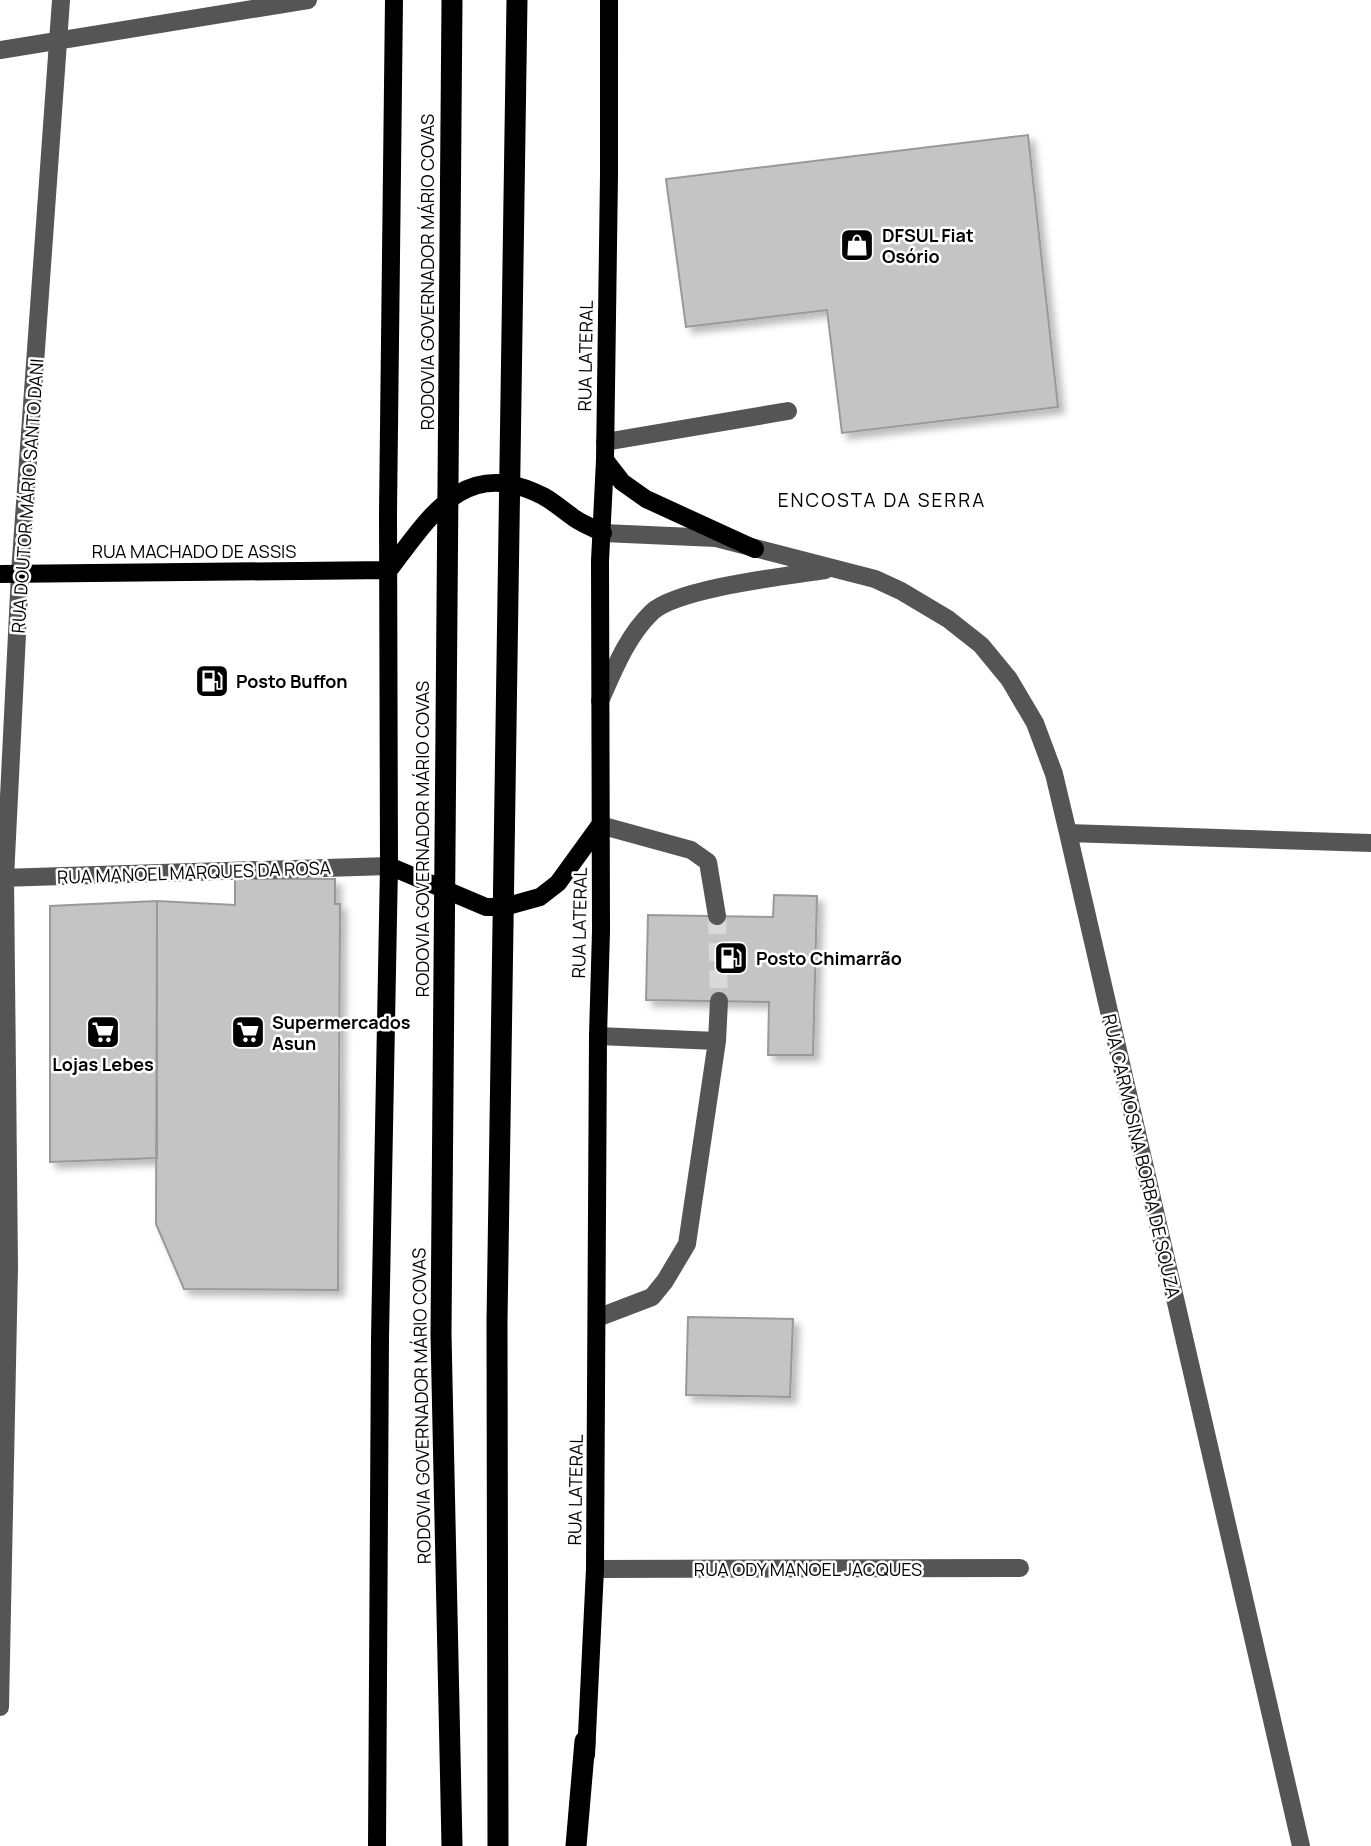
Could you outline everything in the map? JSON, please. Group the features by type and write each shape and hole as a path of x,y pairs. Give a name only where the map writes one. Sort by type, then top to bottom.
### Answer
{"highway":[{"name":"RODOVIA GOVERNADOR MÁRIO COVAS","path":"452,0 441,1334 452,1846"},
{"path":"498,1846 497,1322 517,0"},
{"path":"576,1846 586,1741"}],"main road":[{"path":"377,1846 380,1351 389,866 394,0"},
{"name":"RUA LATERAL","path":"587,1846 586,1741 595,1569 600,561 603,533 610,175 609,0"},
{"path":"605,451 622,482 646,499 755,549"},
{"path":"389,570 449,498 483,483 513,485 544,497 575,519 603,533"},
{"name":"RUA MACHADO DE ASSIS","path":"0,574 389,570"},
{"path":"389,866 486,907 504,907 540,897 558,883 600,825"}],"street":[{"name":"RUA DOUTOR MÁRIO SANTO DANI","path":"0,1707 9,1267 3,878 20,573 61,0"},
{"path":"0,50 308,0"},
{"path":"605,451 788,411"},
{"name":"RUA CARMOSINA BORBA DE SOUZA","path":"603,533 716,538 875,579 948,618 981,645 1009,679 1035,723 1054,774 1068,833 1301,1846"},
{"path":"600,701 625,647 653,611 684,597 737,584 835,568"},
{"path":"600,825 691,850 708,862 717,916"},
{"path":"1068,833 1371,843"},
{"name":"RUA MANOEL MARQUES DA ROSA","path":"3,878 389,866"},
{"path":"597,1318 652,1297 687,1244 717,1041 719,1001"},
{"path":"598,1036 717,1041"},
{"name":"RUA ODY MANOEL JACQUES","path":"595,1569 1020,1568"}],"building":[{"name":"DFSUL Fiat Osório","path":"1028,135 1058,407 842,433 827,310 686,327 666,179"},
{"name":"Supermercados Asun","path":"235,879 335,879 335,904 340,904 338,1290 184,1289 156,1224 157,901 235,905"},
{"name":"Posto Chimarrão","path":"774,895 817,896 813,1055 768,1055 769,1002 646,1000 648,915 773,917"},
{"name":"Lojas Lebes","path":"157,901 157,1158 50,1162 50,906"},
{"path":"688,1317 793,1319 790,1397 686,1395"}],"tunnel":[{"path":"717,916 719,1001"}],"place":[{"name":"DFSUL Fiat Osório","path":"857,245"},
{"name":"Posto Buffon","path":"212,681"},
{"name":"Posto Chimarrão","path":"731,958"},
{"name":"Lojas Lebes","path":"103,1032"},
{"name":"Supermercados Asun","path":"248,1032"}],"district":[{"name":"ENCOSTA DA SERRA","path":"882,500"}]}
